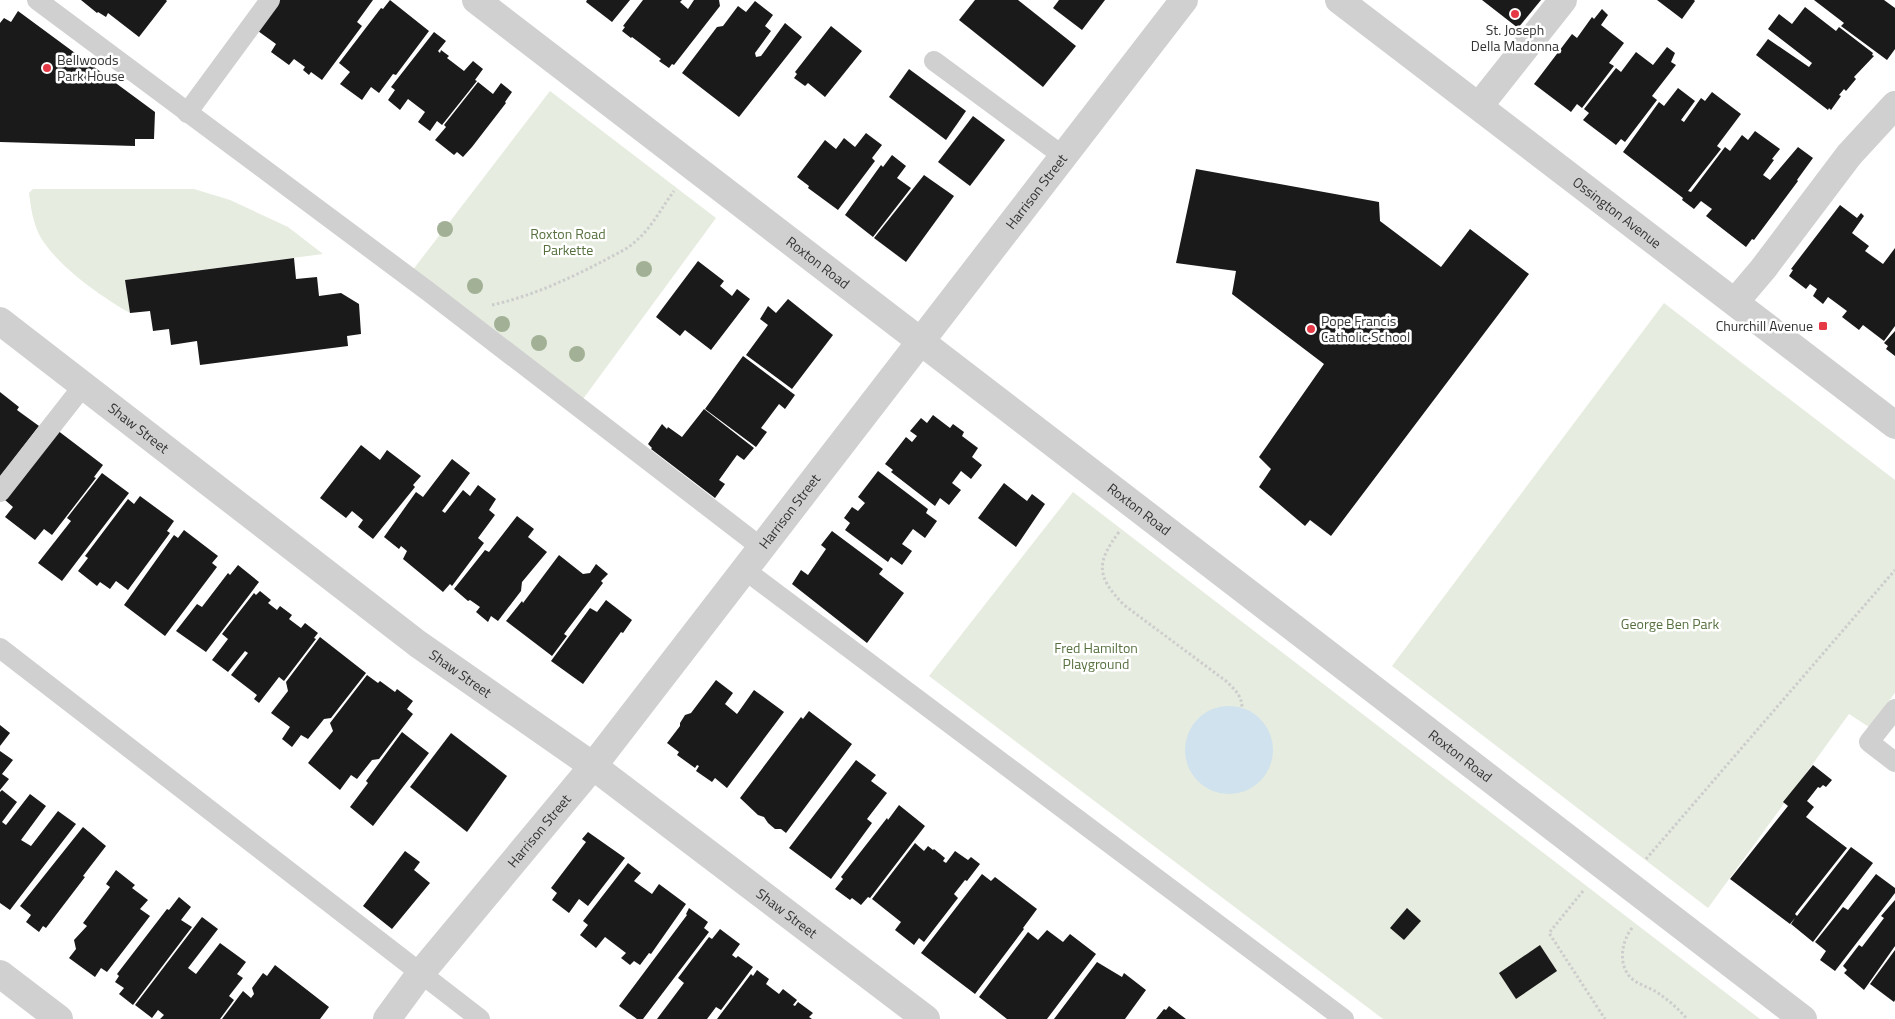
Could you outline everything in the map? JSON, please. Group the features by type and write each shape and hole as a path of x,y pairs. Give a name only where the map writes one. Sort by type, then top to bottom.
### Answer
{"street":[{"name":"Roxton Road","path":"476,0 1802,1019"},
{"name":"Harrison Street","path":"386,1019 420,974 593,766 1184,0"},
{"name":"Ossington Avenue","path":"1339,0 1895,425"},
{"path":"1479,106 1563,0"},
{"path":"1735,302 1763,269 1849,155 1895,105"},
{"name":"Shaw Street","path":"0,321 418,644 593,766 926,1019"},
{"path":"0,974 59,1019"}],"lane":[{"path":"37,0 429,292 762,548"},
{"path":"186,112 270,0"},
{"path":"934,61 1063,156"},
{"path":"0,492 83,386"},
{"path":"745,570 1344,1019"},
{"path":"0,648 480,1019"},
{"path":"1895,710 1869,742 1895,762"}],"path":[{"path":"488,306 507,302 547,288 578,275 620,252 642,235 678,184"},
{"path":"1124,525 1104,556 1102,569 1112,593 1124,605 1226,681 1237,692 1242,701 1242,708"},
{"path":"1625,882 1895,570"},
{"path":"1584,889 1549,933 1605,1019"},
{"path":"1634,925 1629,931 1623,947 1623,964 1630,977 1655,991 1678,1008 1687,1019"}],"green space":[{"name":"Roxton Road Parkette","path":"550,91 716,218 583,399 412,271"},
{"path":"33,189 194,189 230,200 288,227 323,254 125,280 130,313 81,280 58,260 49,249 38,233 34,222 29,193"},
{"name":"George Ben Park","path":"1664,303 1895,480 1895,693 1869,727 1849,714 1708,908 1392,666"},
{"name":"Fred Hamilton Playground","path":"1073,492 1760,1019 1383,1019 929,676"}],"water":[{"path":"1229,706 1246,710 1260,719 1269,733 1273,750 1269,767 1260,781 1246,790 1229,794 1212,790 1198,781 1189,767 1185,750 1189,733 1198,719 1212,710"}],"building":[{"path":"81,0 167,1 139,37 108,13 106,17 97,13"},
{"path":"280,0 373,0 357,22 362,26 322,80 311,72 309,75 303,70 305,67 294,59 289,65 271,52 276,44 258,31"},
{"path":"390,0 429,31 396,75 393,74 379,93 371,87 362,100 340,84 350,72 339,63 381,8 383,9"},
{"path":"587,0 630,0 612,22 586,2"},
{"path":"643,0 682,0 680,2 688,9 694,0 719,0 720,6 674,65 672,64 669,68 659,61 661,59 622,31 625,27 623,26"},
{"path":"975,0 1018,0 1076,46 1043,87 959,20"},
{"path":"1059,0 1105,0 1082,30 1053,8"},
{"name":"St. Joseph Della Madonna","path":"1482,0 1541,0 1518,28"},
{"path":"1657,0 1694,0 1695,1 1682,19"},
{"path":"1814,0 1884,0 1895,8 1895,49 1887,60 1841,26 1844,23"},
{"path":"755,1 773,15 765,26 771,31 755,53 756,57 761,56 785,23 802,37 739,117 682,73 717,27 723,26 738,6 746,12"},
{"path":"1805,7 1836,31 1839,27 1873,53 1872,55 1874,56 1854,77 1856,79 1846,91 1844,89 1839,95 1841,96 1831,110 1829,108 1828,110 1756,55 1768,39 1809,67 1812,63 1768,29 1779,14 1792,24"},
{"path":"1602,9 1608,15 1601,25 1624,43 1609,63 1614,66 1582,108 1577,104 1571,112 1534,84 1572,34 1577,38 1592,17 1594,19"},
{"name":"Bellwoods Park House","path":"18,11 155,112 154,139 135,139 135,146 0,142 0,23 4,18 11,22"},
{"path":"831,26 862,51 825,97 808,83 805,86 794,78 797,74 795,72"},
{"path":"434,32 446,41 438,51 440,53 441,50 449,56 447,58 464,71 473,61 483,69 475,80 477,81 442,125 437,121 430,131 418,122 425,112 408,99 400,110 388,100 395,90 391,87"},
{"path":"1667,47 1675,53 1671,62 1676,65 1652,96 1657,100 1625,142 1621,139 1616,145 1583,120 1589,113 1584,109 1616,68 1621,72 1636,52 1653,65"},
{"path":"909,69 966,111 946,140 889,97"},
{"path":"478,82 493,94 501,83 512,92 506,103 463,157 457,152 454,155 435,140 446,127 444,125"},
{"path":"1678,88 1695,101 1681,120 1684,122 1701,98 1705,101 1712,92 1741,114 1717,146 1721,149 1688,191 1691,192 1725,147 1730,151 1742,135 1748,140 1755,131 1780,149 1763,175 1770,180 1798,147 1813,158 1754,240 1752,239 1746,247 1706,216 1712,209 1701,201 1694,209 1682,200 1683,198 1623,152 1659,102 1664,106"},
{"path":"973,116 1005,140 970,186 938,162"},
{"path":"866,133 882,145 872,158 875,161 838,210 808,188 809,186 797,177 825,140 836,149 844,138 855,147"},
{"path":"892,155 906,166 897,178 911,188 873,237 845,215 881,165 883,167"},
{"path":"1196,169 1379,202 1380,221 1441,267 1470,229 1529,274 1331,536 1310,520 1305,526 1259,487 1271,469 1259,457 1324,364 1232,294 1236,271 1176,263"},
{"path":"924,175 954,196 906,262 874,238"},
{"path":"1840,205 1857,218 1861,213 1864,216 1852,233 1869,246 1865,251 1883,264 1895,248 1895,326 1884,341 1863,325 1859,330 1842,317 1847,311 1828,297 1823,304 1813,296 1817,289 1810,284 1806,289 1789,276 1793,270 1791,269"},
{"path":"294,258 296,279 317,277 319,296 341,293 359,304 361,334 347,336 348,346 200,365 197,341 171,345 169,329 153,331 150,311 130,313 125,280"},
{"path":"698,261 724,281 720,286 732,296 737,289 750,299 711,350 685,330 680,336 656,317"},
{"path":"788,299 833,335 792,389 746,355 768,325 760,319 768,306 776,313"},
{"path":"1895,331 1895,356 1886,349 1888,346 1884,343"},
{"path":"743,356 795,395 785,409 779,404 761,428 767,432 756,447 705,409"},
{"path":"0,392 19,407 17,410 39,426 0,477"},
{"path":"704,409 754,448 744,460 737,455 719,480 725,484 715,498 651,449 648,444 662,424 682,437"},
{"path":"933,415 950,428 953,424 964,432 962,436 978,448 972,457 982,465 971,479 961,471 952,483 961,490 949,505 940,498 935,506 891,472 893,470 885,464 906,437 912,442 917,436 910,431 921,418 927,423"},
{"path":"57,430 103,465 94,477 96,478 52,535 44,529 35,540 5,517 13,507 5,500"},
{"path":"361,445 380,460 387,450 421,476 413,485 415,487 373,539 358,527 363,520 352,511 346,518 320,498"},
{"path":"452,459 470,473 442,511 445,513 463,490 470,496 478,485 496,499 489,510 495,515 478,538 484,543 452,586 450,584 443,592 403,559 407,551 401,546 399,549 384,537 416,492 423,497"},
{"path":"878,471 928,509 926,513 937,521 925,538 913,529 902,544 912,551 902,565 891,557 888,562 845,530 850,523 844,518 852,507 858,511 865,503 858,497"},
{"path":"102,473 129,493 62,581 38,563 71,521 67,518"},
{"path":"1004,483 1027,501 1032,494 1045,504 1016,547 978,518"},
{"path":"140,496 174,521 167,531 170,533 128,590 116,581 110,589 100,582 97,586 78,571 88,558 85,556 128,499 134,504"},
{"path":"517,516 534,529 528,537 547,552 522,582 521,591 498,621 491,616 488,622 476,612 480,607 470,600 468,601 454,589 485,550 489,552"},
{"path":"184,530 218,556 212,563 217,567 165,636 124,605 174,535 178,538"},
{"path":"832,531 883,569 879,574 904,593 867,643 792,584 801,570 808,575 826,549 821,545"},
{"path":"559,555 583,574 590,573 596,564 608,574 601,581 603,583 564,634 567,636 552,656 506,621 522,601 523,603"},
{"path":"238,565 259,582 206,652 176,631 197,604 202,607 228,573 230,575"},
{"path":"260,591 271,600 268,603 277,610 280,606 292,615 289,619 301,628 305,623 318,633 314,638 316,639 284,681 279,677 259,703 254,699 257,695 231,675 248,653 245,651 228,672 212,660 228,639 222,634 254,593 256,595"},
{"path":"606,600 632,620 583,684 551,661 590,608 597,612"},
{"path":"320,637 366,673 331,718 324,719 308,739 301,735 292,747 282,739 290,727 271,713 288,691 286,682"},
{"path":"367,675 378,683 380,681 395,692 397,689 413,701 407,709 413,714 379,759 372,760 357,779 351,775 340,790 308,763 333,731 330,723"},
{"path":"716,680 733,693 725,704 737,714 754,690 784,712 727,788 715,778 712,782 696,771 699,766 697,765 695,768 677,755 679,752 667,743 680,726 685,715 691,713"},
{"path":"809,711 852,744 786,833 781,829 775,829 764,817 758,815 740,798 801,717 803,719"},
{"path":"0,725 10,733 0,746"},
{"path":"402,732 429,753 373,826 350,807 368,783 366,781"},
{"path":"451,733 507,776 467,832 410,787"},
{"path":"0,751 13,760 2,774 9,779 0,790"},
{"path":"856,760 876,775 871,781 887,793 867,819 872,823 831,879 789,848"},
{"path":"1813,765 1832,780 1826,787 1823,785 1820,788 1818,787 1807,801 1814,807 1806,817 1847,848 1795,914 1797,916 1851,847 1873,863 1813,942 1791,924 1795,918 1790,924 1730,879 1788,806 1783,802"},
{"path":"2,790 17,802 2,822 6,825 30,794 46,806 21,840 31,846 58,811 76,824 10,910 0,903 0,792"},
{"path":"899,805 925,826 870,898 868,897 861,905 852,898 850,900 835,889 843,879 841,877"},
{"path":"83,827 106,846 46,928 43,926 39,932 26,922 31,915 20,906"},
{"path":"588,832 625,858 588,906 579,899 569,913 552,900 557,893 551,888 586,842 582,839"},
{"path":"915,843 924,851 928,846 934,849 945,858 943,861 946,863 955,851 968,860 971,857 980,864 954,894 958,898 924,942 919,938 914,945 895,930 901,922 872,899"},
{"path":"405,851 420,862 414,870 430,883 392,929 363,906"},
{"path":"628,863 641,873 634,881 652,894 659,884 686,904 651,954 649,953 640,965 634,961 630,965 621,958 626,953 605,937 596,948 580,935 588,925 583,921"},
{"path":"116,870 135,885 132,888 148,900 140,909 150,916 107,972 101,968 95,977 69,958 76,949 74,940 87,926 83,923 110,887 106,884"},
{"path":"982,874 991,881 995,877 1037,909 975,994 921,953"},
{"path":"1876,874 1895,888 1895,893 1835,971 1820,960 1826,951 1815,942 1843,907 1848,910"},
{"path":"179,897 191,907 181,920 192,927 133,1005 119,994 124,988 115,982 119,976 117,974 167,909 169,910"},
{"path":"1895,900 1895,946 1864,990 1844,973 1847,970 1843,966 1859,945 1862,947 1884,918 1881,916"},
{"path":"689,908 708,922 704,928 709,932 643,1019 637,1019 619,1006 687,915"},
{"path":"1407,908 1421,921 1404,940 1390,928"},
{"path":"202,917 218,929 188,968 196,974 220,943 246,962 237,974 243,978 229,996 234,1000 220,1019 160,1019 164,1015 158,1010 152,1018 135,1005"},
{"path":"720,929 740,944 732,955 736,958 738,956 753,967 721,1010 716,1007 707,1019 657,1019 684,983 678,978 709,937 712,939"},
{"path":"1047,930 1063,942 1070,934 1096,954 1047,1019 1007,1019 979,997 1028,932 1038,940"},
{"path":"1540,945 1557,971 1516,999 1499,973"},
{"path":"1895,950 1895,1000 1894,1002 1870,984"},
{"path":"1097,962 1122,977 1124,973 1146,990 1125,1019 1054,1019"},
{"path":"275,965 329,1007 320,1019 222,1019 243,991 251,998 254,994 252,988 263,973 267,976"},
{"path":"757,970 769,979 766,984 779,994 783,989 797,1000 793,1005 795,1006 798,1002 813,1013 809,1017 812,1019 717,1019 751,974 753,976"},
{"path":"1169,1006 1186,1019 1156,1019"}],"place":[{"name":"St. Joseph Della Madonna","path":"1515,14"},
{"name":"Bellwoods Park House","path":"47,68"},
{"name":"Churchill Avenue","path":"1823,326"},
{"name":"Pope Francis Catholic School","path":"1311,329"}]}
